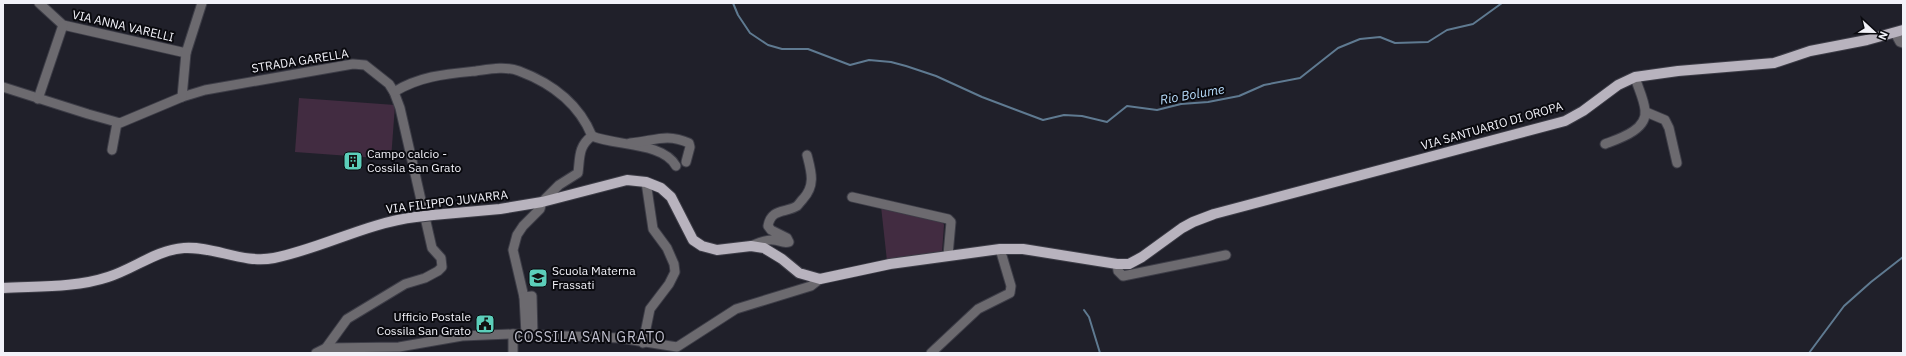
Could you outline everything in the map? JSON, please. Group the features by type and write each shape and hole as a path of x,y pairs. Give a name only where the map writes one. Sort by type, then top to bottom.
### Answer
{"main road":[{"name":"VIA SANTUARIO DI OROPA","path":"820,279 890,264 1000,249 1023,249 1117,264 1129,264 1182,228 1214,214 1565,121 1583,111 1618,85 1635,77 1678,70 1774,63 1810,51 1899,31"},
{"name":"VIA FILIPPO JUVARRA","path":"3,288 77,284 109,277 152,256 184,248 206,249 248,258 272,258 301,252 369,227 394,220 500,209 542,202 627,180 646,182 661,188 671,197 693,240 702,246 717,250 751,246 764,248 782,259 799,273 820,279"}],"street":[{"name":"VIA ANNA VARELLI","path":"39,3 63,25 186,53"},
{"path":"182,97 186,53 202,3"},
{"path":"38,99 63,25"},
{"path":"1899,31 1900,42 1903,43"},
{"name":"STRADA GARELLA","path":"117,122 126,121 182,97 235,84 353,64 365,65 389,84 394,92 400,108 432,248 441,258 442,267 425,278 404,284 347,319 326,348"},
{"path":"394,92 406,84 455,72 501,68 518,71 566,97 579,111 592,136"},
{"path":"1605,144 1626,136 1642,123 1646,112 1635,77"},
{"path":"3,86 38,99 117,122 112,150"},
{"path":"1646,112 1665,120 1669,128 1677,163"},
{"path":"530,334 532,296 524,297 515,263 514,243 523,226 540,209 542,202 559,185 578,173 584,141 592,136 651,149 673,160 676,166"},
{"path":"621,143 636,143 662,137 684,141 689,143 690,147 686,162"},
{"name":"VIA FILIPPO JUVARRA","path":"751,246 767,240 784,243 789,242 788,238 771,230 768,226 769,220 779,212 796,206 809,192 812,182 812,172 807,155"},
{"path":"643,343 650,309 669,284 675,272 674,264 667,248 653,229 646,182"},
{"path":"852,197 948,219 950,222 948,255"},
{"path":"931,353 978,309 1010,293 1011,286 1000,249"},
{"path":"1117,264 1118,271 1123,276 1226,255"},
{"name":"VIA SANTUARIO DI OROPA","path":"316,353 326,348 399,347 462,336 513,334 620,338 677,348 736,309 811,286 820,279"},
{"path":"513,334 513,353"}],"shaded area":[{"path":"299,98 395,105 391,159 295,152"},
{"path":"881,206 942,220 944,225 942,252 887,261"}],"waterway":[{"name":"Rio Bolume","path":"733,3 738,15 750,33 768,45 782,49 808,49 850,65 869,60 891,62 906,66 936,76 982,97 1043,120 1064,115 1082,116 1107,122 1127,106 1157,110 1181,104 1208,102 1239,96 1264,85 1300,78 1338,48 1360,39 1380,37 1395,43 1428,42 1447,30 1473,24 1502,3"},
{"path":"1809,353 1844,306 1871,282 1903,257"},
{"path":"1084,310 1089,317 1100,353"}],"place":[{"name":"Campo calcio - Cossila San Grato","path":"353,161"},
{"name":"Scuola Materna Frassati","path":"538,278"},
{"name":"Ufficio Postale Cossila San Grato","path":"485,324"}],"district":[{"name":"COSSILA SAN GRATO","path":"590,337"}]}
